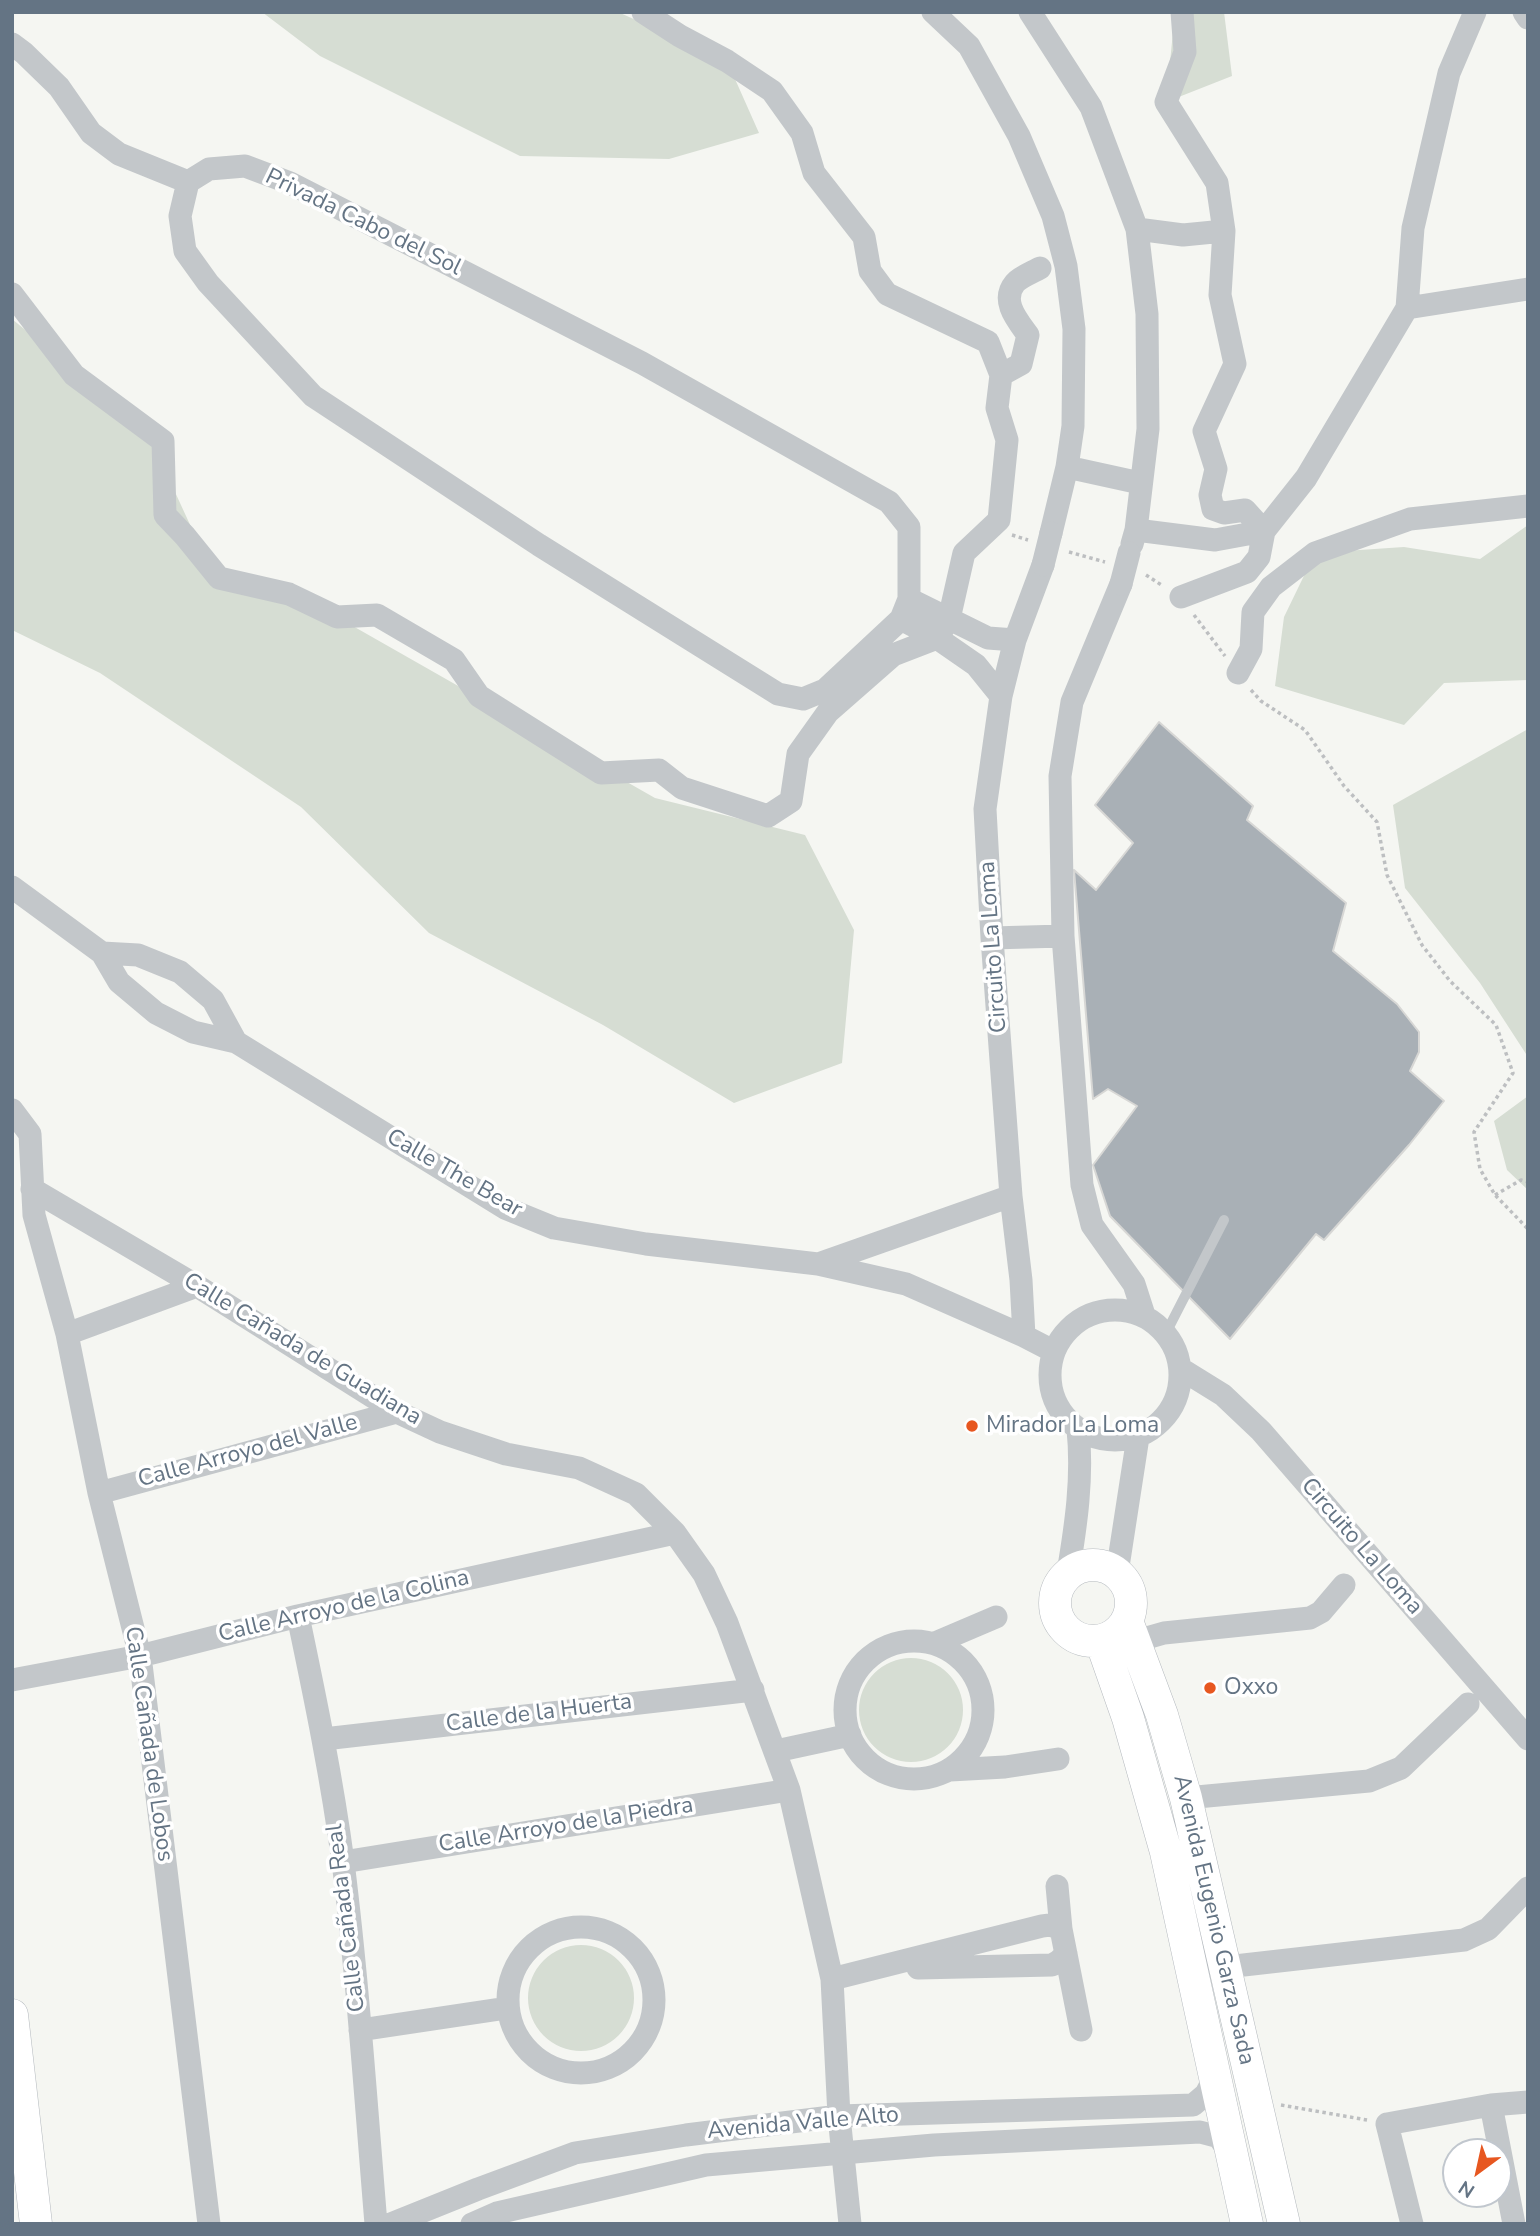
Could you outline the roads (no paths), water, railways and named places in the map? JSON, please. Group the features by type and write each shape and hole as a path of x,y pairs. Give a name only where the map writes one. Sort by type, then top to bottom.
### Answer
{"street":[{"path":"12,294 74,375 163,441 165,515 219,578 289,594 337,617 377,615 454,660 478,696 601,773 659,770 682,788 768,816 791,802 798,754 828,712 893,655 943,629 964,553 999,520 1007,440 997,408 1000,374 988,342 887,294 870,271 864,237 814,173 802,133 772,90 643,12"},
{"name":"Circuito La Loma","path":"933,12 969,46 1019,136 1053,216 1066,266 1074,329 1073,426 1067,467 1049,548 1015,640 1002,696 985,809 1011,1196 1021,1280 1024,1336"},
{"path":"1030,12 1091,107 1137,229 1147,314 1148,429 1136,530 1072,702 1060,776 1063,936 1082,1185 1092,1225 1134,1284 1144,1315"},
{"path":"1182,12 1185,52 1166,102 1217,183 1224,231 1220,295 1235,364 1204,431 1216,469 1210,495 1213,509 1224,513 1245,510 1264,531"},
{"path":"1181,597 1247,572 1259,557 1264,531 1306,478 1408,308 1413,228 1449,73 1475,12"},
{"path":"1524,12 1528,18"},
{"path":"12,44 59,87 91,133 119,154 188,182 180,216 185,251 208,283 313,396 539,545 778,694 803,699 825,690 905,609 943,629 988,638 1015,640"},
{"name":"Privada Cabo del Sol","path":"188,182 209,169 244,166 290,183 642,363 889,502 909,527 905,609"},
{"path":"1137,229 1184,235 1224,231"},
{"path":"1000,374 1021,364 1028,335 1013,314 1009,299 1015,283 1040,268"},
{"path":"1408,308 1528,289"},
{"path":"1067,467 1140,483"},
{"path":"1238,673 1251,649 1253,612 1271,587 1315,553 1410,519 1528,506"},
{"path":"1136,530 1215,540 1264,531"},
{"path":"1259,557 1271,587"},
{"path":"943,629 1002,696"},
{"name":"Calle The Bear","path":"12,887 102,953 119,982 156,1013 193,1032 236,1042 505,1208 554,1228 646,1244 818,1264 906,1284 1053,1351"},
{"path":"992,938 1063,936"},
{"name":"Calle The Bear","path":"102,953 138,955 180,972 213,1000 236,1042"},
{"path":"12,1110 30,1134 32,1189"},
{"name":"Calle Cañada de Guadiana","path":"32,1189 197,1286 397,1412 440,1432 506,1454 579,1468 636,1494 675,1533 704,1574 727,1623 789,1790 832,1979 839,2116 850,2224"},
{"name":"Calle Cañada de Lobos","path":"32,1189 34,1215 67,1334 99,1493 140,1656 209,2224"},
{"name":"Calle The Bear","path":"818,1264 1011,1196"},
{"path":"67,1334 197,1286"},
{"path":"1118,1309 1144,1315 1166,1333 1176,1348 1181,1369 1180,1390 1171,1410 1157,1426 1138,1437 1107,1440 1078,1429 1062,1414 1052,1394 1049,1373 1053,1351 1068,1328 1091,1313 1118,1309"},
{"name":"Circuito La Loma","path":"1181,1369 1223,1395 1261,1431 1528,1738"},
{"name":"Calle Arroyo del Valle","path":"99,1493 397,1412"},
{"path":"1068,1573 1081,1466 1078,1429"},
{"path":"1117,1573 1138,1437"},
{"name":"Calle Arroyo de la Colina","path":"12,1681 140,1656 298,1616 675,1533"},
{"path":"1131,1631 1132,1604 1128,1587 1117,1573 1093,1564 1068,1573 1058,1586 1054,1603 1058,1620 1076,1637 1101,1641 1131,1631 1164,1633 1310,1618 1321,1612 1344,1585"},
{"name":"Calle Cañada Real","path":"298,1616 324,1739 343,1862 376,2224"},
{"path":"935,1643 996,1617"},
{"name":"Avenida Eugenio Garza Sada","path":"1131,1631 1162,1715 1186,1798 1181,1849 1215,2077 1247,2224"},
{"path":"950,1770 968,1755 980,1734 984,1712 981,1690 971,1670 955,1654 935,1643 913,1640 891,1644 871,1655 856,1671 847,1691 845,1714 849,1735 862,1756 881,1771 904,1779 927,1778 950,1770 1006,1767 1058,1759"},
{"name":"Avenida Eugenio Garza Sada","path":"1101,1641 1128,1718 1226,1967 1284,2224"},
{"name":"Calle de la Huerta","path":"324,1739 753,1690"},
{"path":"1186,1798 1369,1781 1401,1768 1468,1704"},
{"path":"776,1751 849,1735"},
{"name":"Calle Arroyo de la Piedra","path":"343,1862 789,1790"},
{"path":"1057,1886 1060,1928 1081,2030"},
{"path":"1226,1967 1464,1940 1488,1930 1528,1888"},
{"path":"583,1926 611,1933 639,1954 649,1973 654,1993 653,2016 645,2037 634,2051 620,2063 591,2073 575,2074 555,2069 538,2060 524,2047 513,2028 507,2008 509,1982 519,1959 528,1948 538,1939 561,1929 583,1926"},
{"path":"832,1979 1042,1926 1060,1928"},
{"path":"877,1969 1052,1965 1066,1954"},
{"path":"360,2030 507,2008"},
{"path":"12,2015 36,2224"},
{"name":"Avenida Valle Alto","path":"391,2224 575,2153 686,2135 839,2116 1193,2105 1206,2094 1215,2077"},
{"path":"1412,2224 1388,2124 1491,2105 1528,2102"},
{"path":"1491,2105 1514,2224"},
{"name":"Avenida Valle Alto","path":"472,2224 497,2213 706,2165 934,2145 1200,2132 1219,2137 1233,2158"}],"lane":[{"path":"1166,1333 1224,1220"}],"place":[{"name":"Mirador La Loma","path":"972,1426"},
{"name":"Oxxo","path":"1210,1688"}]}
